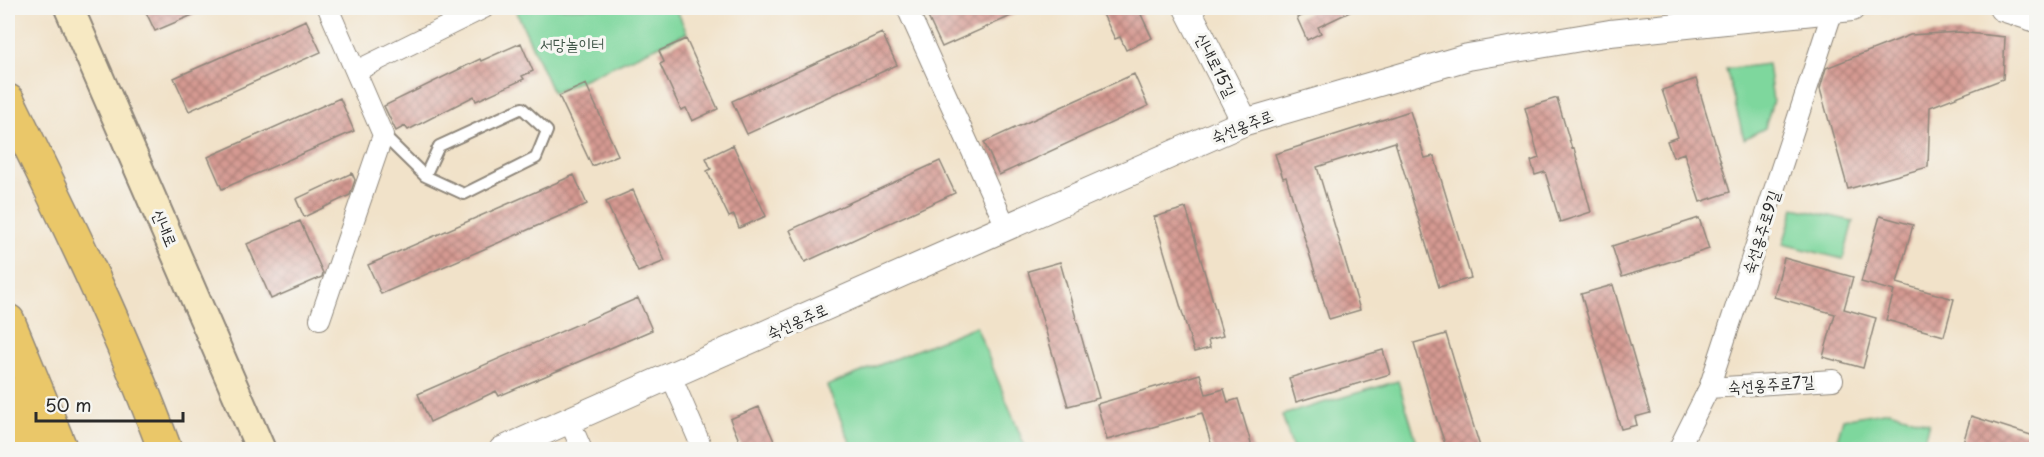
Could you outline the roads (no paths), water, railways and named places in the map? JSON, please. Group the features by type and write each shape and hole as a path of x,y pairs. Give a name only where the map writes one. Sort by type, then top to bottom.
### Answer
{"highway":[{"path":"8,101 61,209 144,392 165,450"},
{"path":"8,321 61,450"},
{"path":"8,394 32,450"}],"main road":[{"name":"신내로","path":"69,8 261,450"}],"street":[{"path":"320,319 383,135 328,8"},
{"path":"356,71 484,8"},
{"path":"907,8 1007,229"},
{"name":"신내로15길","path":"1187,8 1245,122"},
{"path":"2002,8 2037,19"},
{"name":"숙선옹주로","path":"502,450 1245,122 1468,57 1610,33 1843,9"},
{"name":"숙선옹주로9길","path":"1678,450 1709,388 1843,9"},
{"path":"671,375 703,450"},
{"name":"숙선옹주로7길","path":"1709,388 1833,380"},
{"path":"569,420 582,450"}],"lane":[{"path":"383,135 425,176 464,194 536,158 548,131 522,108 439,146 425,176"}],"park label":[{"name":"서당놀이터","path":"572,44"}]}
